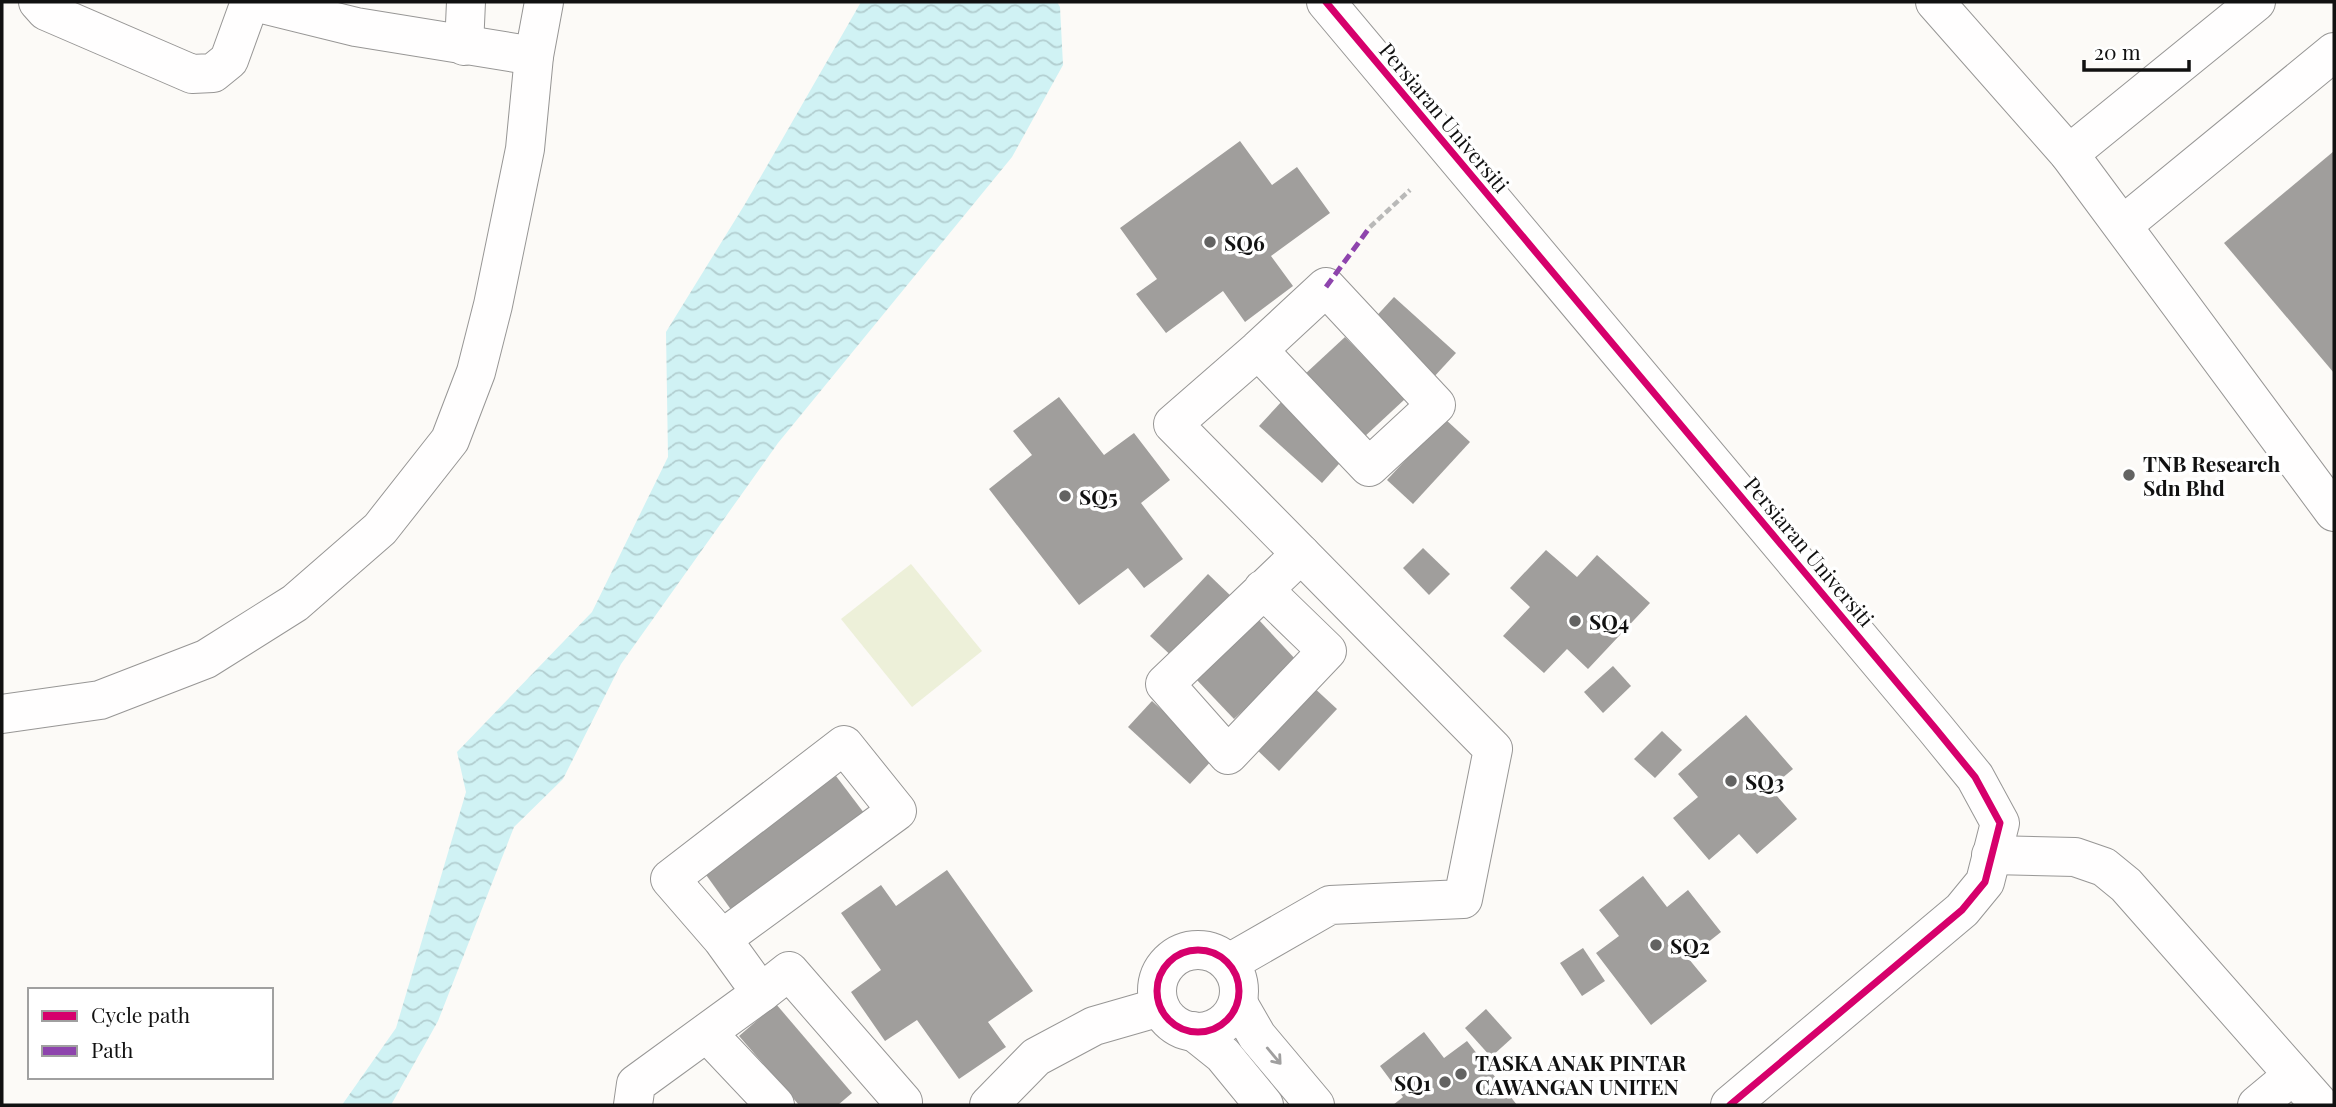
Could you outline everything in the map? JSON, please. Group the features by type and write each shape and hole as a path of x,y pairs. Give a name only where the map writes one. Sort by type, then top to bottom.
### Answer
{"street":[{"path":"38,2 46,11 192,74 213,73 229,60 252,2 356,27 534,56"},
{"path":"464,46 466,2"},
{"path":"2,714 100,700 206,659 295,603 380,529 450,440 476,372 493,305 525,149 534,56 544,2"},
{"name":"Persiaran Universiti","path":"1326,2 1975,777 2000,823 1985,882 1962,910 1730,1105"},
{"path":"1935,2 2069,154 2334,512"},
{"path":"2069,154 2256,2"},
{"path":"2123,225 2334,52"},
{"path":"1228,963 1330,905 1463,899 1493,749 1173,424 1326,287 1436,405 1369,467 1258,350"},
{"path":"1263,589 1301,554"},
{"path":"722,939 897,811 844,745 670,879 722,939 761,993"},
{"path":"1991,855 2076,857 2104,867 2126,885 2320,1105"},
{"path":"1193,1031 1208,1030 1231,1016 1238,1003 1240,989 1236,975 1228,963 1217,954 1203,950 1176,956 1165,966 1157,993 1160,1007 1173,1023 1193,1031 1223,1055 1264,1105"},
{"path":"633,1105 636,1084 789,971 903,1102 899,1105"},
{"path":"1238,1003 1257,1036 1315,1105"},
{"path":"989,1105 1036,1057 1094,1026 1160,1007"},
{"path":"707,1033 775,1105"},
{"path":"2257,1105 2293,1075"}],"path":[{"path":"1370,227 1410,190"}],"green space":[{"path":"911,564 982,651 912,707 841,619"}],"water":[{"path":"861,2 1057,2 1060,7 1063,65 1012,157 778,443 621,664 563,779 514,827 438,1021 391,1105 342,1105 396,1028 466,792 457,752 592,612 668,457 666,332 745,204"}],"building":[{"name":"SQ6","path":"1240,141 1272,185 1297,167 1330,213 1271,256 1293,286 1245,322 1223,291 1166,333 1136,294 1157,279 1120,228"},
{"path":"2334,151 2334,373 2224,243"},
{"path":"1394,297 1456,353 1432,379 1370,323"},
{"path":"1345,337 1405,399 1363,438 1304,375"},
{"name":"SQ5","path":"1059,397 1104,455 1134,433 1170,480 1141,503 1183,559 1144,588 1128,568 1079,605 989,489 1032,455 1013,431"},
{"path":"1284,399 1346,456 1322,483 1259,426"},
{"path":"1444,418 1470,442 1413,504 1387,480"},
{"path":"1423,548 1450,574 1429,595 1403,568"},
{"name":"SQ4","path":"1546,550 1577,577 1597,555 1650,603 1588,669 1567,649 1544,673 1503,636 1530,607 1510,588"},
{"path":"1208,574 1234,599 1176,660 1150,636"},
{"path":"1258,619 1297,661 1234,719 1195,678"},
{"path":"1613,666 1631,686 1603,713 1584,692"},
{"path":"1311,685 1337,709 1279,771 1253,746"},
{"path":"1152,701 1214,758 1190,784 1128,727"},
{"name":"SQ3","path":"1746,715 1793,769 1770,788 1797,819 1757,854 1739,834 1709,860 1673,818 1698,797 1678,774"},
{"path":"1662,731 1682,750 1655,778 1634,759"},
{"path":"836,776 864,813 732,911 704,872"},
{"path":"947,870 1033,991 988,1022 1006,1047 959,1079 917,1020 885,1041 851,992 881,970 841,913 881,885 896,906"},
{"name":"SQ2","path":"1643,876 1667,907 1688,890 1721,932 1688,958 1707,981 1651,1025 1596,953 1619,936 1599,910"},
{"path":"1583,948 1605,981 1582,996 1560,963"},
{"path":"776,1004 852,1093 838,1105 799,1105 739,1036"},
{"path":"1486,1009 1512,1038 1491,1057 1465,1028"},
{"name":"SQ1","path":"1424,1032 1444,1058 1467,1041 1517,1105 1393,1105 1403,1097 1380,1066"}],"marked path":[{"path":"1326,287 1370,227"}],"cycle path":[{"path":"1326,2 1935,728 1975,777 2000,823 1985,882 1962,910 1730,1105"},
{"path":"1198,950 1214,953 1227,962 1236,975 1239,991 1236,1007 1227,1020 1214,1029 1198,1032 1182,1029 1169,1020 1160,1007 1157,991 1160,975 1169,962 1182,953 1198,950"}],"place":[{"name":"SQ6","path":"1210,242"},
{"name":"TNB Research Sdn Bhd","path":"2129,475"},
{"name":"SQ5","path":"1065,496"},
{"name":"SQ4","path":"1575,621"},
{"name":"SQ3","path":"1731,781"},
{"name":"SQ2","path":"1656,945"},
{"name":"TASKA ANAK PINTAR CAWANGAN UNITEN","path":"1461,1074"},
{"name":"SQ1","path":"1445,1082"}]}
